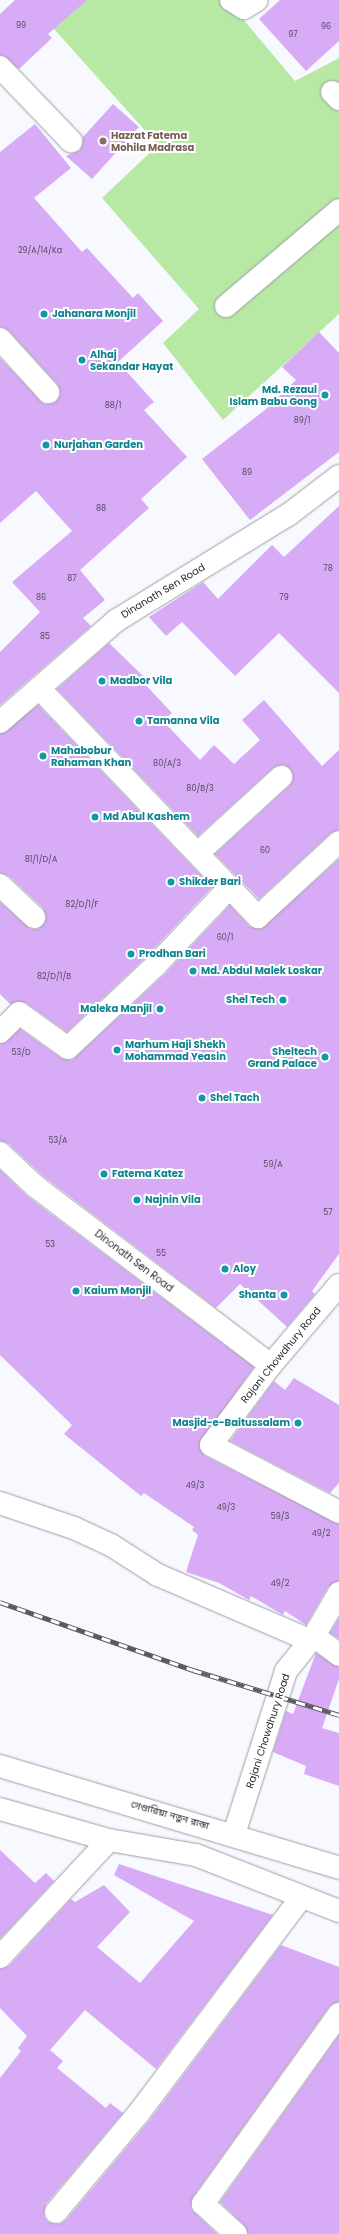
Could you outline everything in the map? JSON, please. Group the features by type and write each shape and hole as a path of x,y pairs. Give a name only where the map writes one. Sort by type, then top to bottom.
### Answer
{"street":[{"path":"231,0 244,8 257,0"},
{"path":"0,67 71,141"},
{"path":"226,306 339,210"},
{"path":"0,339 48,392"},
{"name":"Dinanath Sen Road","path":"0,722 116,620 288,515 339,476"},
{"path":"39,688 258,917 339,842"},
{"path":"198,853 281,777"},
{"path":"0,885 34,917"},
{"path":"0,1032 19,1013 68,1048 156,965 230,887"},
{"name":"Dinonath Sen Road","path":"0,1153 35,1186 271,1365"},
{"name":"Rajani Chowdhury Road","path":"339,1285 271,1365 211,1444 339,1512"},
{"path":"0,1504 74,1528 111,1545 158,1575 311,1638 339,1655"},
{"name":"Rajani Chowdhury Road","path":"234,1834 286,1671 311,1638 339,1593"},
{"name":"গেণ্ডারিয়া নতুন রাস্তা","path":"0,1766 234,1834 339,1868"},
{"path":"0,1809 109,1840 196,1855 300,1898 339,1911"},
{"path":"0,1957 109,1840"},
{"path":"56,2212 138,2114 300,1898"},
{"path":"236,2234 203,2204 339,2014"}],"green space":[{"path":"28,0 227,0 295,81 339,58 339,314 223,420 163,343 199,309 102,198 158,145"}],"building":[{"path":"15,0 87,0 48,34 52,38 19,69 0,55 0,14"},
{"path":"280,0 339,0 339,41 306,71 259,19"},
{"name":"Hazrat Fatema Mohila Madrasa","path":"113,104 139,127 92,179 66,156 80,150 83,137"},
{"path":"35,124 71,168 34,198 82,252 87,248 133,298 138,293 163,321 118,362 154,402 144,410 187,457 141,499 149,508 80,570 105,600 83,618 91,626 0,705 0,652 40,612 12,582 72,531 36,491 0,523 0,358 44,404 56,401 60,395 57,384 9,331 0,327 0,152"},
{"path":"319,332 339,353 339,452 250,520 202,459 266,409 296,380 282,367"},
{"path":"339,506 339,693 279,633 235,676 182,622 166,636 149,617 203,582 218,599 272,545 284,557"},
{"path":"109,643 144,677 141,680 172,713 163,721 200,760 214,745 234,764 260,740 242,720 264,700 322,766 339,750 339,830 331,833 259,899 215,854 289,786 293,780 290,769 284,765 273,768 198,836 57,689"},
{"path":"38,705 212,887 147,956 67,1032 26,1003 10,1004 0,994 0,902 31,929 38,929 46,919 43,908 9,876 0,873 0,734"},
{"path":"339,859 339,1254 312,1291 315,1294 287,1327 240,1284 216,1308 43,1176 9,1144 0,1141 0,1044 20,1029 61,1058 72,1060 165,974 230,905 249,926 261,929"},
{"path":"0,1170 27,1196 254,1367 199,1445 205,1456 339,1524 339,1581 328,1587 306,1625 285,1611 283,1615 251,1596 249,1600 219,1583 186,1572 198,1535 192,1530 194,1527 144,1493 141,1496 64,1434 72,1425 0,1355"},
{"name":"Masjid-e-Baitussalam","path":"294,1378 339,1405 339,1483 330,1493 230,1441 274,1381 285,1390"},
{"path":"339,1618 339,1639 330,1633"},
{"path":"316,1653 339,1667 339,1679 322,1728 339,1733 339,1786 304,1774 306,1766 273,1752 286,1711 293,1714"},
{"path":"0,1850 35,1883 46,1873 54,1881 0,1939"},
{"path":"119,1864 273,1915 156,2069 85,2010 50,2050 63,2061 57,2068 106,2108 110,2103 123,2113 46,2204 44,2216 48,2222 60,2224 66,2220 148,2122 281,1945 339,1967 339,2002 329,2007 193,2197 191,2209 217,2234 0,2234 0,2078 21,2051 18,2048 27,2036 0,2008 0,1969 9,1966 71,1899 75,1902 104,1885 130,1912 97,1947 140,1983 194,1921 114,1875"},
{"path":"339,2035 339,2234 248,2234 244,2225 220,2202"}],"railway":[{"path":"0,1602 193,1670 339,1715"}],"place":[{"name":"Hazrat Fatema Mohila Madrasa","path":"103,141"},
{"name":"Jahanara Monjil","path":"44,314"},
{"name":"Alhaj Sekandar Hayat","path":"82,360"},
{"name":"Md. Rezaul Islam Babu Gong","path":"325,395"},
{"name":"Nurjahan Garden","path":"46,445"},
{"name":"Madbor Vila","path":"102,681"},
{"name":"Tamanna Vila","path":"139,721"},
{"name":"Mahabobur Rahaman Khan","path":"43,756"},
{"name":"Md Abul Kashem","path":"95,817"},
{"name":"Shikder Bari","path":"171,882"},
{"name":"Prodhan Bari","path":"131,954"},
{"name":"Md. Abdul Malek Loskar","path":"193,971"},
{"name":"Shel Tech","path":"283,1000"},
{"name":"Maleka Manjil","path":"160,1009"},
{"name":"Marhum Haji Shekh Mohammad Yeasin","path":"117,1050"},
{"name":"Sheltech Grand Palace","path":"325,1057"},
{"name":"Shel Tach","path":"202,1098"},
{"name":"Fatema Katez","path":"104,1174"},
{"name":"Najnin Vila","path":"137,1200"},
{"name":"Aloy","path":"225,1269"},
{"name":"Kaium Monjil","path":"76,1291"},
{"name":"Shanta","path":"284,1295"},
{"name":"Masjid-e-Baitussalam","path":"298,1423"}]}
